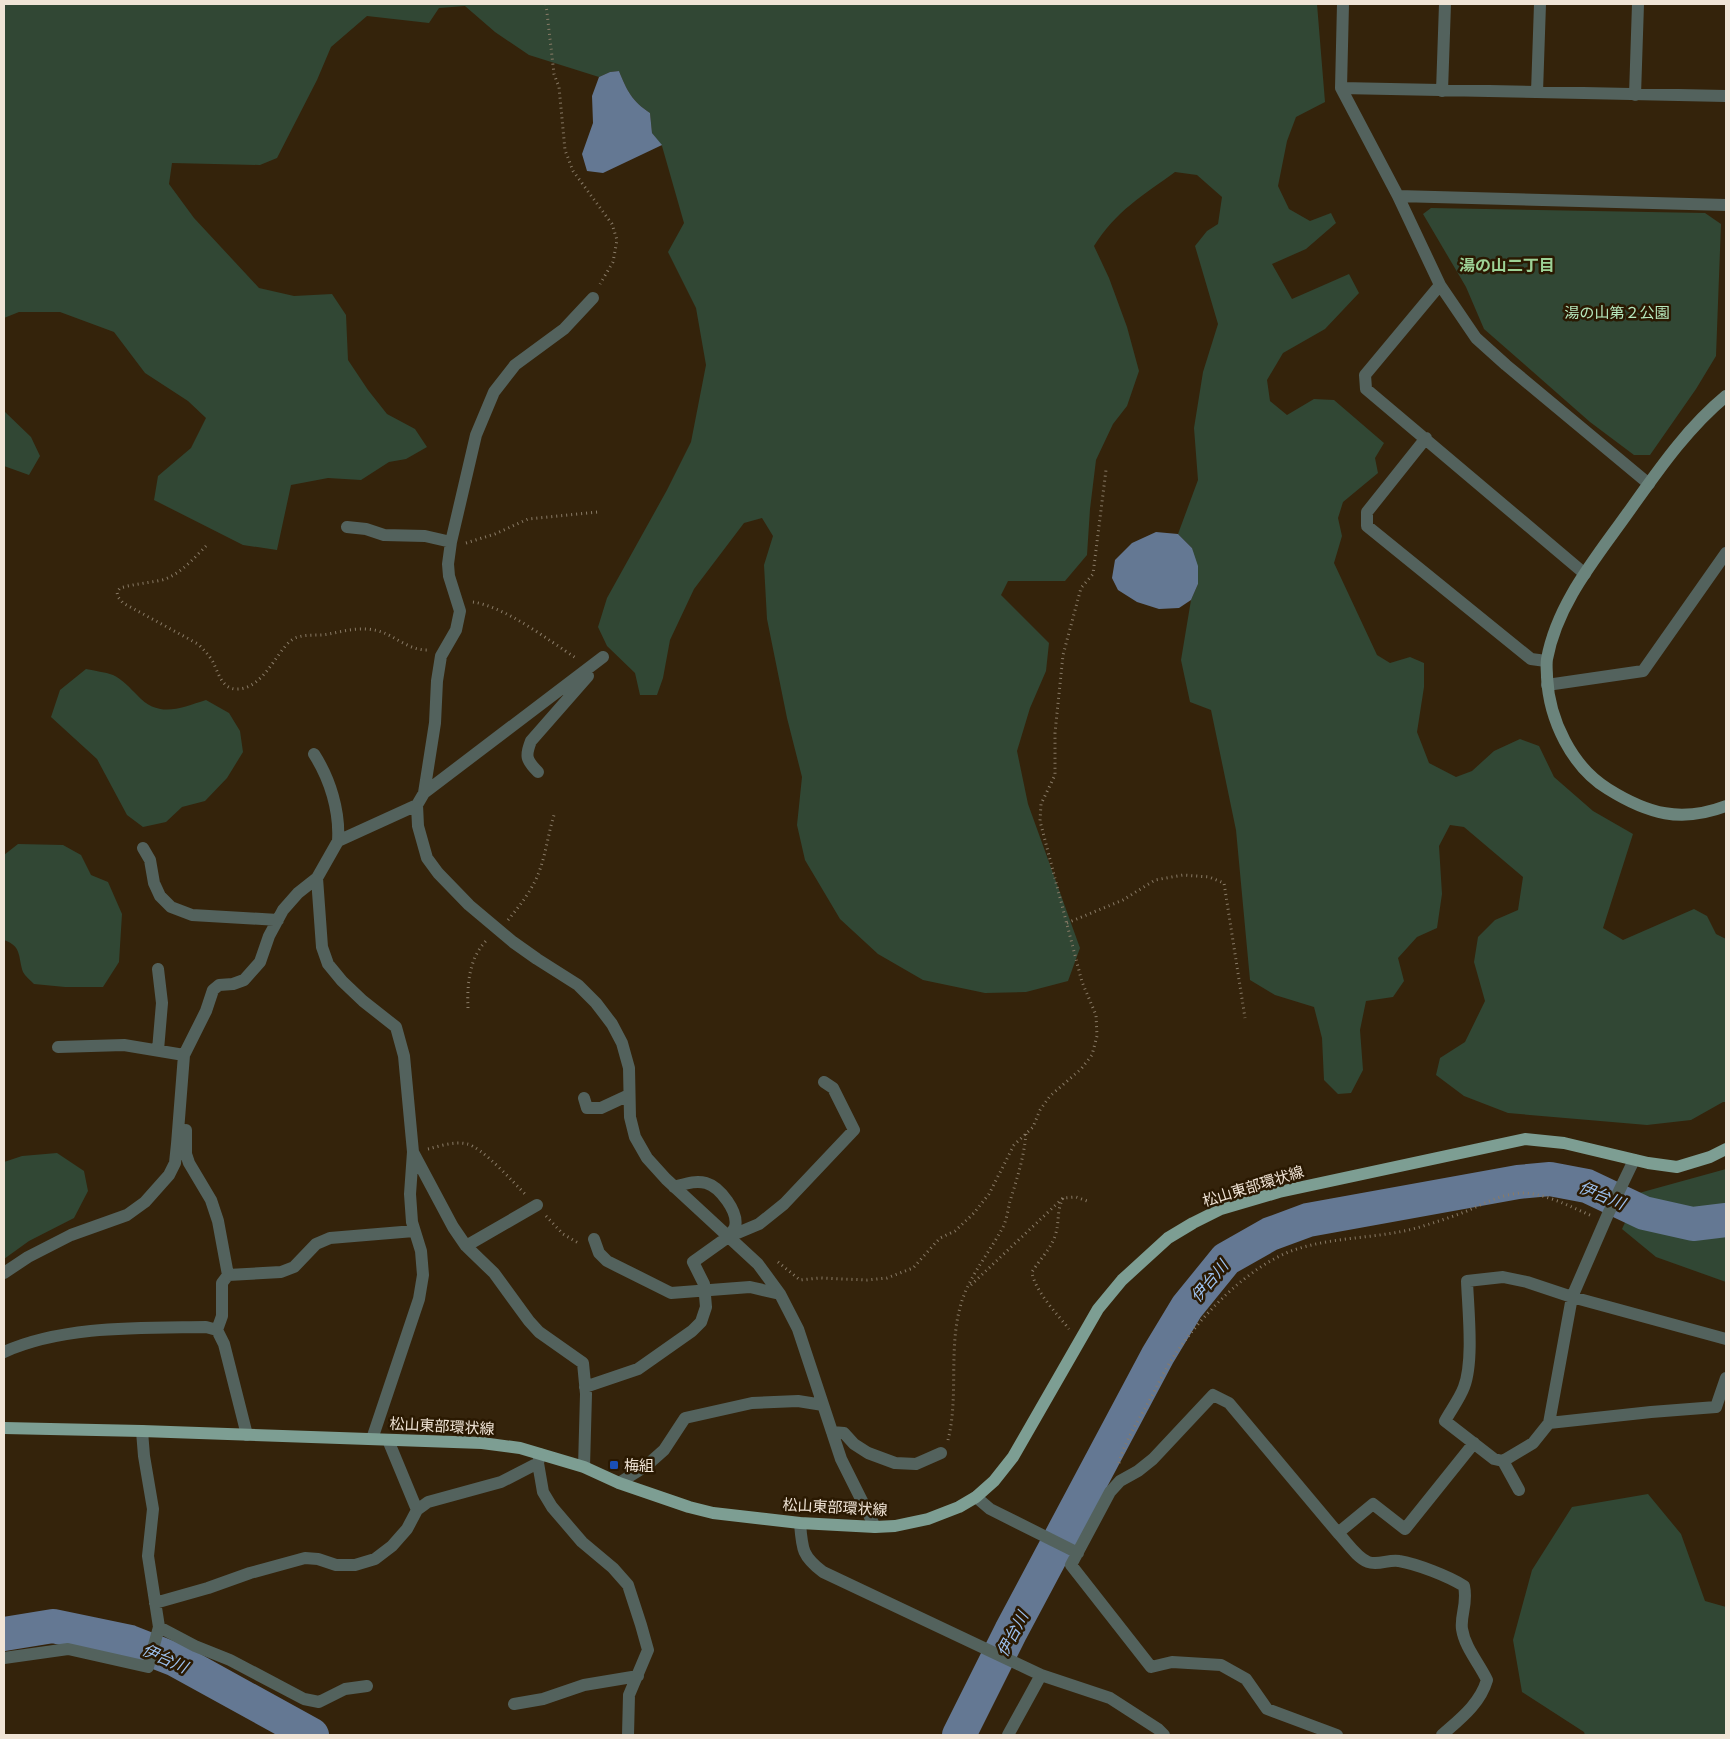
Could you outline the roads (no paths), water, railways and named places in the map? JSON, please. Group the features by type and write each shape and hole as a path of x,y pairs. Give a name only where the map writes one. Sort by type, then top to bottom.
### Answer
{"main road":[{"name":"松山東部環状線","path":"4,1428 482,1443 520,1448 539,1458 584,1467 620,1483 689,1507 713,1513 800,1523 895,1526 928,1519 959,1507 994,1481 1012,1457 1098,1309 1122,1280 1168,1238 1221,1210 1278,1192 1525,1139 1564,1143 1634,1160 1677,1167 1710,1156 1726,1148"}],"street":[{"path":"1343,4 1341,88 1398,196 1440,286 1476,338 1649,484"},
{"path":"1442,91 1445,4"},
{"path":"1537,92 1540,4"},
{"path":"1635,94 1638,4"},
{"path":"1341,88 1726,96"},
{"path":"1398,196 1726,205"},
{"path":"1440,286 1365,375 1366,389 1585,574"},
{"path":"592,298 564,329 515,365 494,392 476,435 451,542 449,576 460,610 456,630 441,656 437,681 435,723 424,793 417,805 418,826 427,858 438,873 499,930 537,960 578,985 596,1003 612,1024 622,1043 630,1068 630,1117 636,1136 647,1158 674,1187 758,1264 780,1294 798,1329 841,1459 875,1526"},
{"path":"1726,396 1693,426 1585,574 1564,609 1553,634 1546,661 1547,685 1561,734 1578,762 1597,782 1628,802 1658,813 1688,815 1726,806"},
{"path":"1426,438 1367,512 1367,526 1531,659 1546,661"},
{"path":"347,527 366,529 384,535 425,536 451,542"},
{"path":"1547,685 1642,671 1726,553"},
{"path":"424,793 603,658"},
{"path":"538,772 528,762 527,751 531,741 588,676 590,667"},
{"path":"4,1273 28,1257 71,1235 127,1215 145,1202 169,1175 175,1163 184,1055 206,1011 213,990 219,985 233,984 244,980 260,962 269,936 283,910 298,893 317,878 338,841 339,827 335,804 325,770 314,754"},
{"path":"338,841 417,805"},
{"path":"143,848 150,860 154,883 160,896 171,907 192,915 278,920"},
{"path":"317,878 322,947 328,964 362,1001 396,1027 404,1056 413,1152 410,1194 412,1222 421,1251 423,1275 420,1299 372,1439"},
{"path":"158,969 162,1003 158,1050"},
{"path":"58,1047 124,1045 184,1055"},
{"path":"585,1387 638,1369 692,1332 701,1322 706,1307 704,1284 693,1262 728,1237 759,1224 784,1204 854,1130 833,1088 824,1082"},
{"path":"584,1098 587,1108 601,1108 629,1095"},
{"path":"180,1117 186,1124 186,1154 211,1200 218,1221 228,1275 222,1283 222,1316 217,1330 224,1344 247,1435"},
{"path":"413,1152 453,1227 466,1246 494,1273 529,1322 539,1332 583,1363 585,1387 584,1467"},
{"path":"1503,1461 1533,1444 1549,1423 1572,1297 1606,1218 1634,1160"},
{"path":"674,1187 691,1182 706,1183 723,1194 733,1212 735,1227 728,1237"},
{"path":"466,1246 537,1206"},
{"path":"228,1275 281,1272 294,1266 316,1244 330,1238 414,1231"},
{"path":"594,1239 599,1253 608,1261 670,1293 750,1287 780,1294"},
{"path":"1520,1490 1503,1461 1494,1458 1445,1421 1464,1387 1468,1370 1469,1318 1467,1281 1503,1277 1527,1282 1572,1297 1726,1339"},
{"path":"4,1352 16,1346 67,1334 113,1329 206,1327 217,1330"},
{"path":"1549,1423 1716,1407 1726,1378"},
{"path":"1337,1735 1267,1709 1246,1679 1221,1665 1172,1662 1150,1667 1071,1565 1075,1551 1110,1492 1120,1482 1138,1471 1152,1459 1213,1395 1229,1403 1338,1533 1361,1557 1370,1562 1383,1563 1397,1560 1450,1577 1464,1586 1466,1596 1462,1628 1465,1642 1481,1666 1487,1680 1484,1692 1471,1709 1442,1735"},
{"path":"620,1483 646,1466 664,1450 685,1418 752,1403 798,1401 823,1404"},
{"path":"4,1658 68,1649 148,1667 158,1632 148,1556 153,1508 144,1456 142,1431"},
{"path":"832,1432 844,1434 854,1444 868,1453 895,1463 916,1464 941,1453"},
{"path":"388,1440 417,1510"},
{"path":"1338,1533 1373,1504 1405,1529 1474,1443"},
{"path":"155,1603 305,1558 318,1559 336,1565 355,1565 375,1559 392,1546 407,1529 417,1510 428,1502 501,1482 539,1458 543,1492 552,1507 582,1542 613,1568 628,1585 648,1650 629,1695 628,1735"},
{"path":"976,1496 990,1509 1075,1551"},
{"path":"800,1523 801,1546 808,1561 823,1572 1041,1675 1110,1698 1158,1729 1164,1735"},
{"path":"158,1632 230,1660 304,1699 319,1702 346,1689 367,1686"},
{"path":"1008,1735 1041,1675"},
{"path":"514,1704 543,1699 584,1685 638,1676"}],"water":[{"path":"619,71 631,95 650,113 652,133 662,145 603,173 587,171 582,154 593,123 592,96 599,77 610,72"},
{"path":"1156,532 1178,534 1192,548 1198,566 1198,584 1191,600 1179,608 1159,609 1137,602 1118,590 1112,578 1115,560 1132,543"}],"waterway":[{"name":"伊台川","path":"959,1735 1011,1631 1158,1355 1187,1307 1226,1259 1270,1234 1308,1220 1518,1182 1550,1179 1587,1186 1644,1213 1693,1224 1726,1220"},
{"name":"伊台川","path":"4,1634 53,1626 130,1642 176,1660 312,1735"}],"place":[{"name":"梅組","path":"614,1465"}],"district":[{"name":"湯の山二丁目","path":"1507,265"}],"park label":[{"name":"湯の山第２公園","path":"1617,312"}]}
